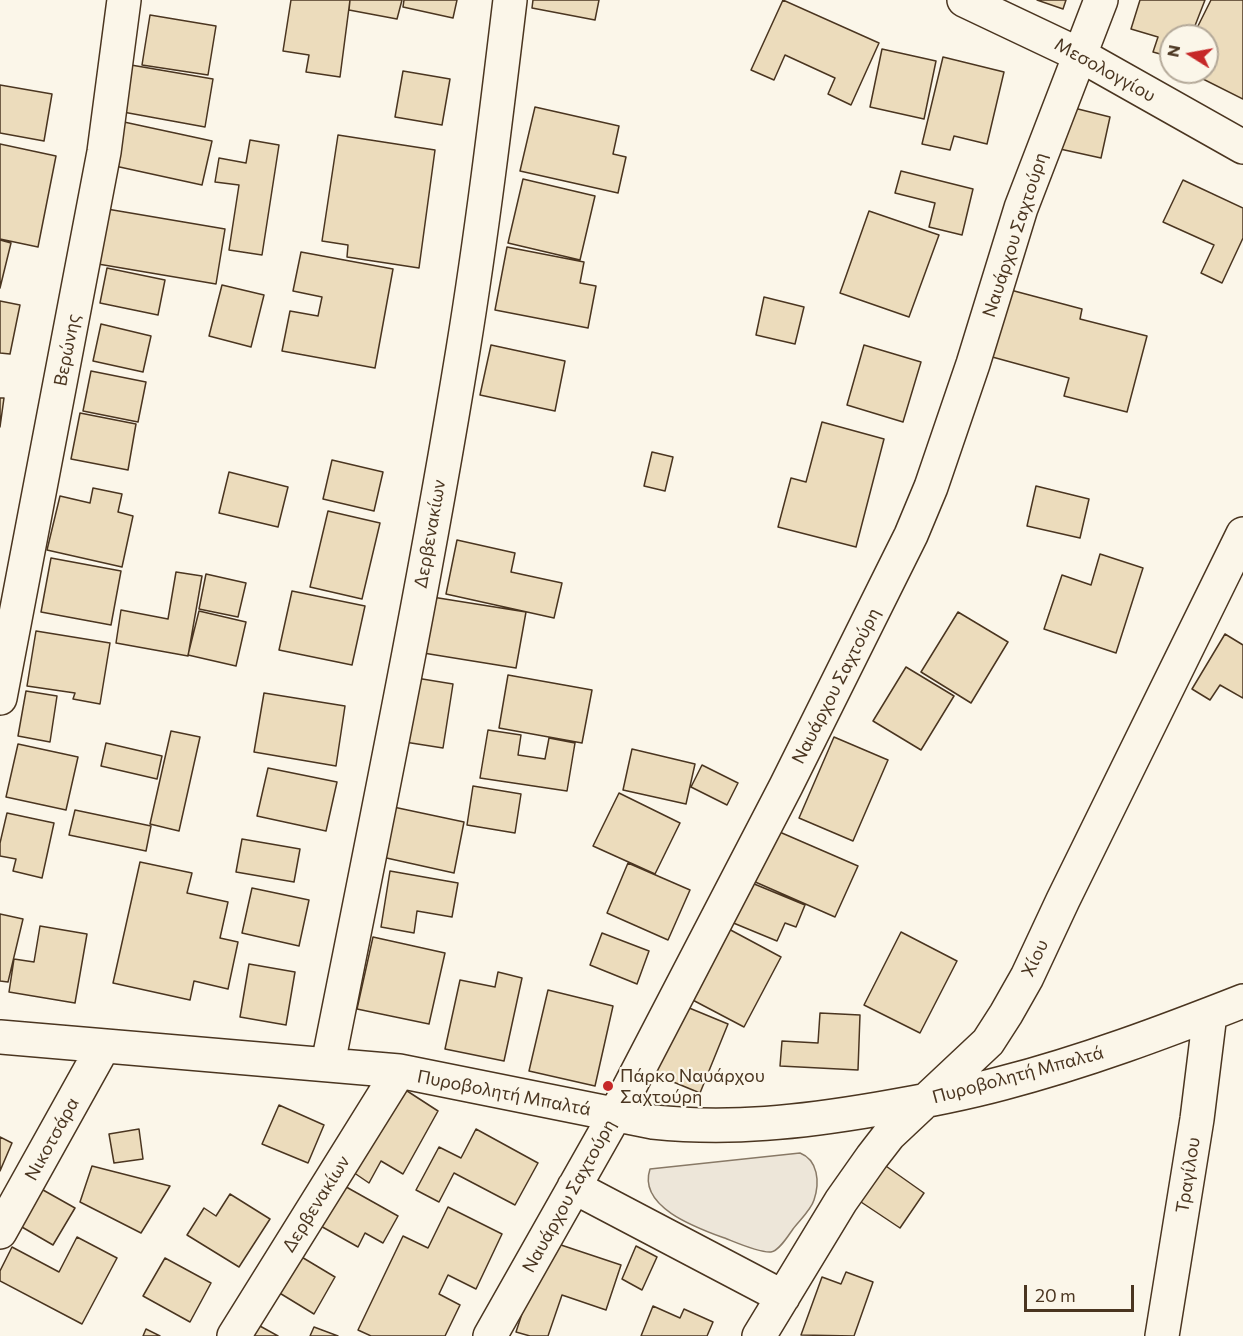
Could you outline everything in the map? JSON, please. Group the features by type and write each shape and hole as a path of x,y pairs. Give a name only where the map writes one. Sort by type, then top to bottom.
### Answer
{"street":[{"name":"Βερώνης","path":"0,698 104,152 124,0"},
{"name":"Δερβενακίων","path":"328,1064 392,740 461,362 481,232 510,0"},
{"name":"Μεσολογγίου","path":"964,0 1080,55 1243,147"},
{"name":"Ναυάρχου Σαχτούρη","path":"490,1336 615,1115 786,786 911,535 932,487 1021,208 1101,0"},
{"name":"Χίου","path":"759,1336 841,1202 872,1157 889,1135 988,1042 1006,1014 1027,977 1243,534"},
{"name":"Πυροβολητή Μπαλτά","path":"0,1037 399,1071 615,1115 695,1126 756,1125 803,1121 990,1087 1053,1069 1243,1001"},
{"name":"Τραγίλου","path":"1162,1336 1197,1119 1210,1014"},
{"name":"Νικοτσάρα","path":"0,1232 103,1047"},
{"name":"Δερβενακίων","path":"234,1336 399,1071"},
{"path":"574,1187 783,1297"}],"shaded area":[{"path":"800,1153 811,1161 816,1172 817,1186 814,1200 783,1243 771,1252 749,1247 687,1223 662,1206 653,1195 648,1183 650,1169"}],"building":[{"path":"291,0 350,0 340,77 306,72 309,55 283,51"},
{"path":"350,0 402,0 397,19 349,10"},
{"path":"404,0 457,0 453,18 403,7"},
{"path":"533,0 599,0 595,20 532,8"},
{"path":"783,0 879,43 851,105 828,94 835,78 785,55 774,80 751,70"},
{"path":"1037,0 1066,0 1063,9"},
{"path":"1140,0 1205,0 1196,24 1159,24 1159,54 1153,52 1158,37 1131,29"},
{"path":"1211,0 1243,0 1243,99 1213,84 1219,84 1219,24 1199,24"},
{"path":"150,15 216,26 208,75 142,65"},
{"path":"882,49 936,61 924,119 870,107"},
{"path":"943,57 1004,72 987,144 954,136 950,150 922,144"},
{"path":"131,65 213,79 205,127 123,112"},
{"path":"403,71 450,79 442,125 395,117"},
{"path":"0,85 52,94 44,141 0,133"},
{"path":"535,107 619,126 613,154 626,157 618,193 520,171"},
{"path":"1070,107 1110,117 1101,158 1060,149"},
{"path":"124,122 212,141 202,185 115,166"},
{"path":"338,135 435,150 419,268 347,257 348,245 322,241"},
{"path":"250,140 279,145 262,255 229,250 239,185 215,182 219,158 246,163"},
{"path":"0,144 56,156 38,247 0,239"},
{"path":"901,171 973,189 962,235 929,227 935,203 895,193"},
{"path":"523,179 595,196 580,260 508,243"},
{"path":"1183,180 1243,208 1243,238 1222,283 1201,273 1214,245 1163,222"},
{"path":"107,209 225,229 216,284 98,264"},
{"path":"869,211 939,235 909,317 840,293"},
{"path":"0,240 11,243 0,288"},
{"path":"507,247 584,262 580,283 596,286 588,328 495,310"},
{"path":"301,252 393,269 375,368 282,351 290,311 318,316 322,297 293,291"},
{"path":"107,268 165,280 158,315 100,303"},
{"path":"222,285 264,295 251,347 209,336"},
{"path":"1003,288 1082,309 1080,319 1147,336 1127,412 1064,396 1069,378 985,355"},
{"path":"764,297 804,307 795,344 756,335"},
{"path":"0,301 20,305 10,354 0,353"},
{"path":"101,324 151,336 143,372 93,361"},
{"path":"491,345 565,361 555,411 480,395"},
{"path":"864,345 921,362 903,422 847,405"},
{"path":"91,371 146,382 138,422 83,411"},
{"path":"0,398 4,398 0,427"},
{"path":"80,413 136,424 128,470 71,459"},
{"path":"822,422 884,439 856,547 778,527 791,478 806,482"},
{"path":"652,452 673,457 665,491 644,486"},
{"path":"332,460 383,472 374,511 323,499"},
{"path":"229,472 288,487 278,527 219,513"},
{"path":"1036,486 1089,499 1080,538 1027,526"},
{"path":"93,488 122,494 118,512 133,516 122,567 47,550 60,496 90,503"},
{"path":"328,511 380,523 362,599 310,587"},
{"path":"457,540 515,553 511,572 562,583 554,618 446,594"},
{"path":"1100,554 1143,568 1116,653 1044,629 1062,575 1091,585"},
{"path":"51,558 121,571 111,625 41,612"},
{"path":"176,572 202,576 188,656 116,643 121,610 168,619"},
{"path":"206,574 246,583 238,617 199,609"},
{"path":"292,591 365,606 352,665 279,650"},
{"path":"426,596 526,612 516,668 417,652"},
{"path":"199,611 246,622 236,666 188,655"},
{"path":"958,612 1008,642 971,703 921,672"},
{"path":"36,631 110,643 100,704 73,699 75,693 27,686"},
{"path":"1225,634 1243,645 1243,698 1220,685 1210,700 1192,689"},
{"path":"906,667 954,696 921,750 873,721"},
{"path":"508,675 592,690 582,743 499,728"},
{"path":"404,676 453,684 443,748 392,740"},
{"path":"26,691 57,696 50,742 18,736"},
{"path":"264,693 345,706 336,766 254,752"},
{"path":"488,730 521,735 518,755 545,759 549,738 575,743 567,791 480,778"},
{"path":"171,731 200,737 179,831 150,824"},
{"path":"834,737 888,760 853,841 799,818"},
{"path":"106,743 162,756 157,779 101,766"},
{"path":"18,744 78,757 66,810 6,797"},
{"path":"632,749 695,764 686,804 623,790"},
{"path":"702,765 738,783 727,805 691,787"},
{"path":"268,768 337,782 326,831 257,816"},
{"path":"473,786 521,794 515,833 467,825"},
{"path":"619,793 680,823 655,874 593,846"},
{"path":"384,805 464,822 454,873 373,855"},
{"path":"75,810 151,826 146,851 69,835"},
{"path":"7,813 54,823 42,878 13,871 16,859 0,856 0,843"},
{"path":"775,830 858,866 835,917 753,881"},
{"path":"242,839 300,849 294,882 236,872"},
{"path":"140,862 192,873 187,893 228,902 220,938 238,942 228,989 194,981 190,1000 113,983"},
{"path":"628,863 690,890 668,940 607,913"},
{"path":"390,871 458,883 452,917 417,911 414,933 381,927"},
{"path":"747,881 805,905 796,927 785,923 777,941 731,922"},
{"path":"252,888 309,900 299,946 242,933"},
{"path":"0,914 23,919 8,982 0,981"},
{"path":"40,926 87,934 75,1003 9,992 14,959 34,962"},
{"path":"725,927 781,957 744,1027 687,997"},
{"path":"901,932 957,961 920,1033 864,1005"},
{"path":"602,933 649,951 637,984 590,965"},
{"path":"373,937 445,953 429,1024 357,1009"},
{"path":"249,964 295,972 286,1025 240,1017"},
{"path":"498,972 522,978 504,1061 445,1049 460,980 495,987"},
{"path":"548,990 613,1006 595,1086 529,1071"},
{"path":"682,1005 728,1024 700,1093 654,1074"},
{"path":"820,1013 860,1015 858,1070 780,1066 782,1041 818,1043"},
{"path":"401,1087 438,1111 403,1174 381,1161 369,1183 347,1168"},
{"path":"279,1105 324,1125 308,1163 262,1144"},
{"path":"139,1129 143,1159 114,1163 109,1134"},
{"path":"476,1129 538,1163 515,1205 454,1173 439,1202 416,1190 439,1147 461,1158"},
{"path":"0,1137 12,1143 0,1171"},
{"path":"883,1164 924,1193 900,1228 858,1200"},
{"path":"92,1166 170,1186 141,1233 80,1202"},
{"path":"332,1179 398,1216 383,1243 365,1233 358,1247 310,1220"},
{"path":"36,1186 75,1208 53,1245 15,1223"},
{"path":"230,1194 270,1219 239,1267 187,1235 204,1208 216,1216"},
{"path":"448,1207 502,1234 476,1289 448,1275 439,1294 460,1305 445,1336 371,1336 358,1330 403,1236 428,1248"},
{"path":"77,1237 117,1258 82,1324 0,1281 0,1271 12,1247 59,1272"},
{"path":"546,1240 621,1265 606,1310 562,1295 548,1336 530,1336 516,1332"},
{"path":"636,1246 657,1257 642,1290 622,1279"},
{"path":"295,1253 335,1277 314,1314 273,1289"},
{"path":"165,1258 211,1283 190,1322 143,1296"},
{"path":"846,1272 873,1282 854,1336 801,1335 822,1277 841,1284"},
{"path":"653,1306 680,1318 684,1309 713,1322 707,1336 641,1336"},
{"path":"249,1320 278,1336 241,1336"},
{"path":"314,1327 338,1336 310,1336"},
{"path":"146,1329 160,1336 143,1336"}],"place":[{"name":"Πάρκο Ναυάρχου Σαχτούρη","path":"608,1086"}]}
